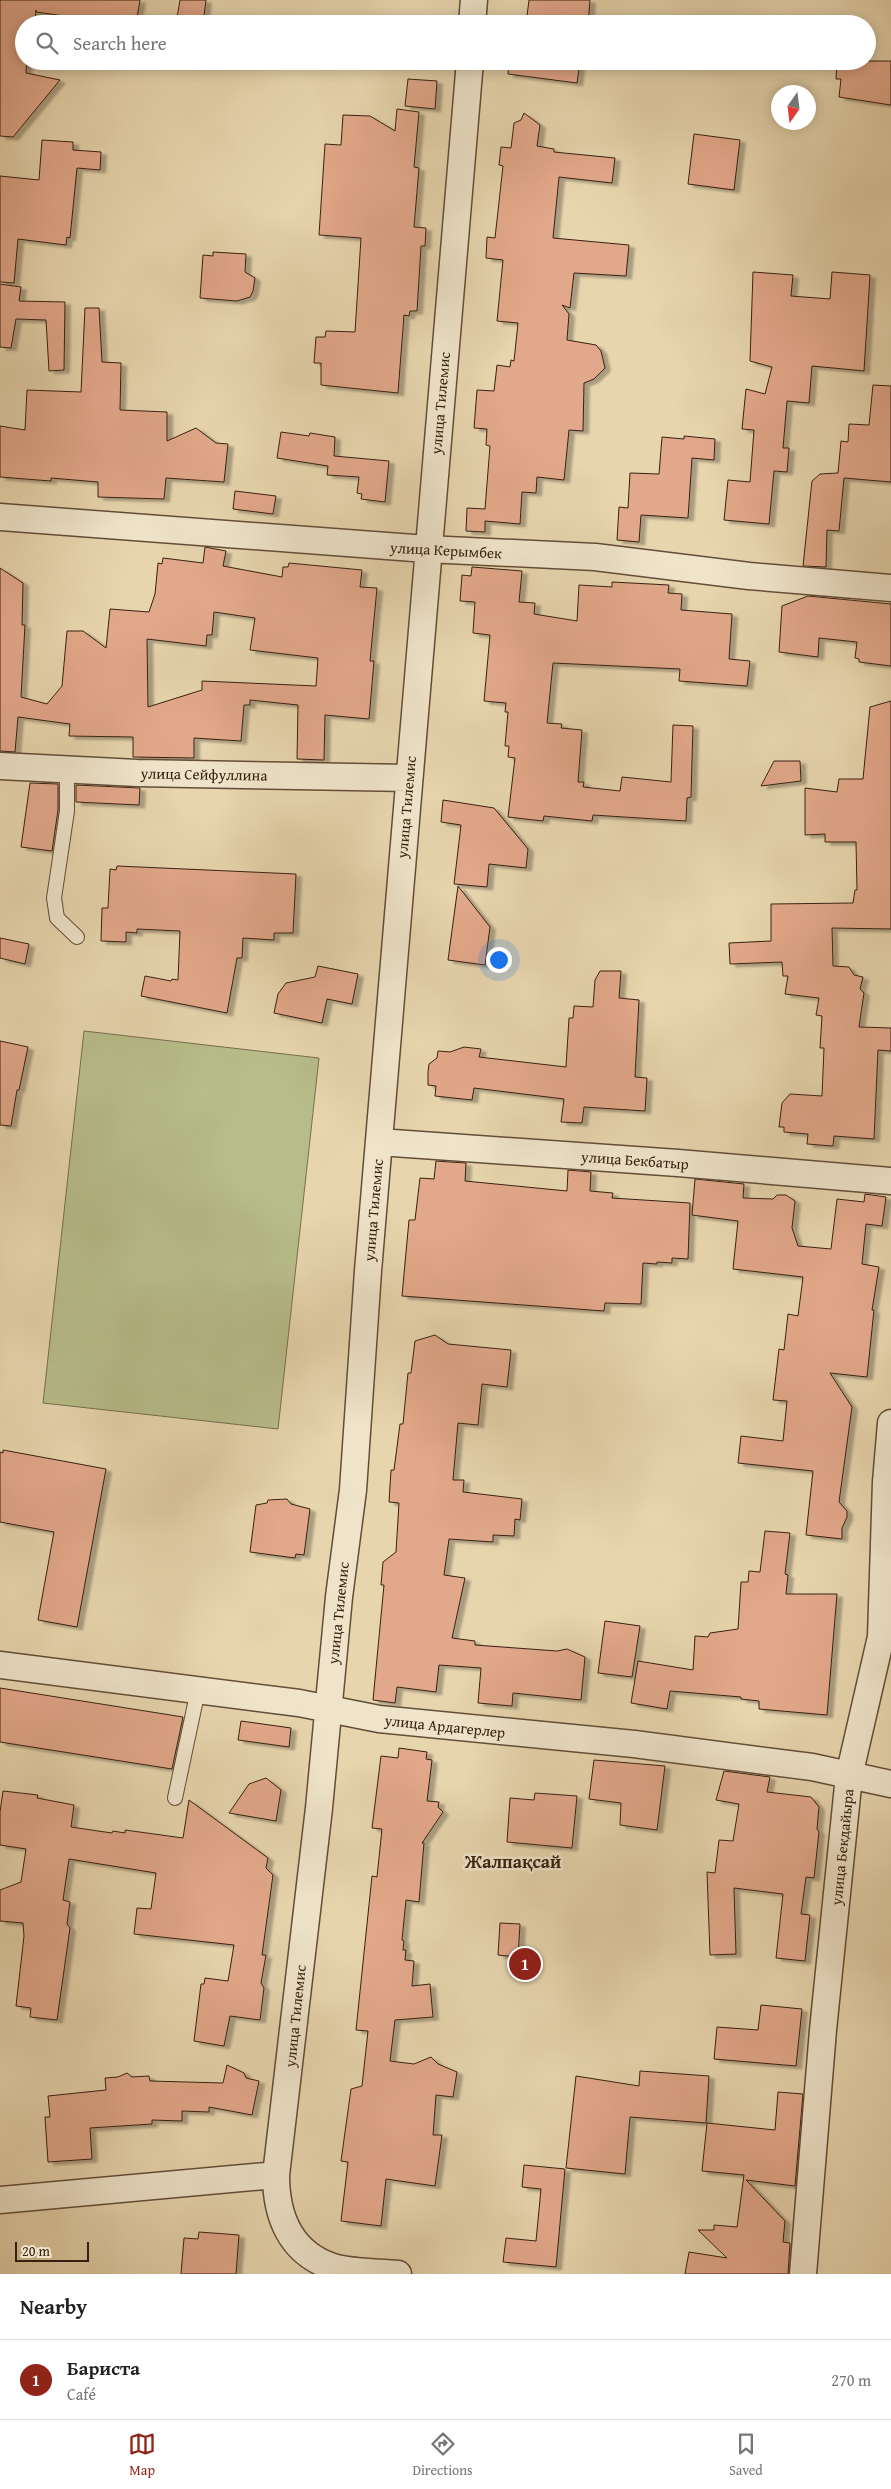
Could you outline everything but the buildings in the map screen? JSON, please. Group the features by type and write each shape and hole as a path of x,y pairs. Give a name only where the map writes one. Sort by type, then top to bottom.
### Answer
{"street":[{"path":"473,15 474,0"},
{"name":"улица Тилемис","path":"398,2274 329,2269 313,2258 293,2239 281,2217 276,2199 276,2176 352,1490 427,549 469,70"},
{"name":"улица Керымбек","path":"0,517 427,549 595,558 749,576 891,588"},
{"name":"улица Сейфуллина","path":"0,766 146,774 409,778"},
{"name":"улица Бекбатыр","path":"379,1142 678,1162 891,1181"},
{"name":"улица Бекдайыра","path":"804,2274 823,2030 849,1776 881,1638 886,1482 891,1423"},
{"name":"улица Ардагерлер","path":"0,1665 299,1703 379,1719 644,1746 812,1767 891,1784"},
{"path":"0,2200 276,2176"}],"lane":[{"path":"67,770 67,811 54,898 57,918 77,937"},
{"path":"175,1798 198,1690"}],"green space":[{"path":"84,1031 319,1058 278,1429 43,1403"}],"place":[{"name":"Бариста","path":"525,1964"}],"district":[{"name":"Жалпақсай","path":"513,1861"}]}
